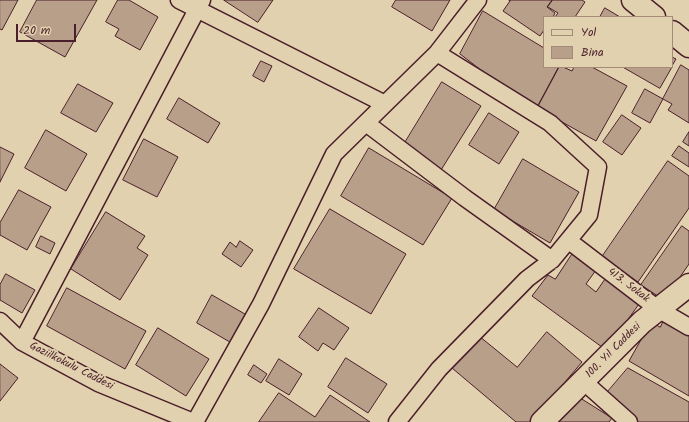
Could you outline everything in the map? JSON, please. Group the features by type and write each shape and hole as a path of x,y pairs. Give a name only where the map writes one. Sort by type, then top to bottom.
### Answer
{"street":[{"path":"179,0 200,5 385,104"},
{"path":"194,422 261,304 334,154 437,53 478,0"},
{"path":"633,0 653,16"},
{"path":"22,342 200,5"},
{"path":"673,33 689,46"},
{"path":"397,422 439,369 527,279 552,260 569,241 589,215 598,167 550,123 437,53"},
{"path":"366,123 465,198 552,260"},
{"name":"413. Sokak","path":"569,241 658,309 689,327"},
{"name":"100. Yıl Caddesi","path":"542,422 642,322 689,285"},
{"name":"Gaziilkokulu Caddesi","path":"0,321 22,342 98,383 194,422"},
{"path":"583,381 629,422"}],"building":[{"path":"0,0 18,0 2,30 0,29"},
{"path":"37,0 97,0 65,57 20,32"},
{"path":"118,0 129,0 158,17 140,50 115,36 119,29 106,22"},
{"path":"224,0 273,0 258,22"},
{"path":"396,0 450,0 432,31 392,7"},
{"path":"509,0 552,0 547,7 555,13 554,16 543,16 543,32 540,36 503,11 510,1"},
{"path":"553,0 582,0 585,2 576,16 556,16 558,13 548,7"},
{"path":"605,8 618,16 601,16"},
{"path":"483,11 543,47 543,68 558,68 537,108 511,93 460,54"},
{"path":"673,58 676,59 673,64"},
{"path":"261,61 272,66 264,82 253,76"},
{"path":"681,65 689,70 689,123 668,110 672,104 663,99"},
{"path":"558,68 565,68 572,71 574,68 594,68 627,86 596,141 537,108"},
{"path":"625,68 671,68 660,88"},
{"path":"442,82 481,106 441,170 403,146"},
{"path":"78,84 113,103 96,132 61,113"},
{"path":"645,89 663,99 650,123 632,113"},
{"path":"179,98 220,123 208,143 167,119"},
{"path":"489,113 519,132 499,164 469,145"},
{"path":"622,115 641,128 622,155 603,142"},
{"path":"46,130 87,154 66,191 25,168"},
{"path":"689,132 689,146 683,142"},
{"path":"144,139 178,157 157,197 123,180"},
{"path":"679,146 689,153 689,167 672,156"},
{"path":"0,147 14,154 0,182"},
{"path":"369,148 452,198 423,245 341,196"},
{"path":"523,159 579,192 550,243 494,210"},
{"path":"668,161 689,176 689,208 638,282 602,257"},
{"path":"19,190 51,207 27,250 0,235 0,223"},
{"path":"330,209 406,254 371,314 294,269"},
{"path":"106,212 145,236 137,248 148,255 120,300 71,269"},
{"path":"682,226 689,231 689,264 664,300 641,285"},
{"path":"41,236 55,243 50,254 36,247"},
{"path":"240,241 253,250 241,267 222,254 230,242 236,247"},
{"path":"573,253 596,270 586,284 596,292 605,279 639,304 606,350 532,296 548,275 555,279"},
{"path":"6,274 35,290 22,313 0,300 0,285"},
{"path":"67,288 146,331 125,369 47,326"},
{"path":"212,295 250,317 235,345 197,323"},
{"path":"319,308 349,328 334,350 323,343 318,351 299,337"},
{"path":"664,320 689,334 689,396 629,361 651,322 660,327"},
{"path":"158,328 209,359 186,396 136,365"},
{"path":"547,332 582,362 531,422 516,422 452,368 479,336 517,367"},
{"path":"346,358 387,384 368,413 328,387"},
{"path":"279,359 302,374 289,395 266,381"},
{"path":"0,364 18,378 0,401"},
{"path":"254,365 267,374 261,383 248,375"},
{"path":"628,368 689,402 689,422 638,422 605,395"},
{"path":"279,393 315,417 330,395 370,422 259,422"},
{"path":"577,396 612,418 609,422 556,422"}]}
